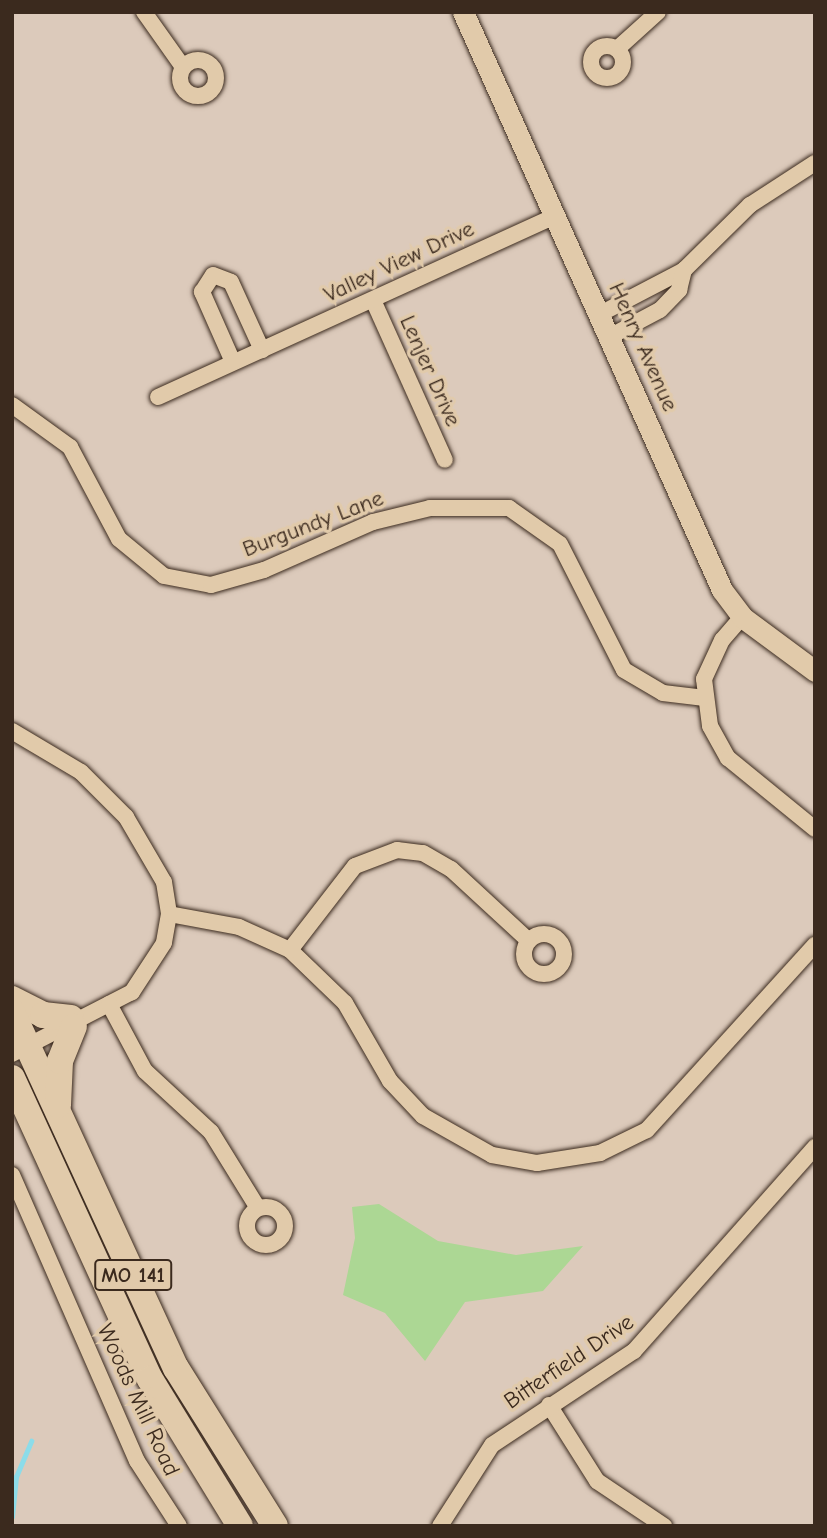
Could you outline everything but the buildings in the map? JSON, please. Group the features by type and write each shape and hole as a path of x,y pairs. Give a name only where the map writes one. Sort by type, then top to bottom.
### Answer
{"highway":[{"path":"12,999 43,1015 72,1022 60,1061 58,1110"},
{"name":"MO 141","path":"12,1012 19,1047 58,1110 176,1368 275,1526"},
{"name":"MO 141","path":"12,1078 20,1107 150,1379 240,1526"}],"street":[{"path":"144,12 183,67"},
{"name":"Henry Avenue","path":"463,12 611,336 705,555 742,617 815,671"},
{"path":"617,49 658,12"},
{"path":"600,314 684,271 750,205 815,163"},
{"name":"Valley View Drive","path":"158,397 556,216"},
{"path":"611,336 660,310 679,290 684,271"},
{"path":"233,362 202,292 213,275 231,282 262,349"},
{"name":"Lenjer Drive","path":"373,300 445,460"},
{"name":"Burgundy Lane","path":"12,405 70,447 119,540 164,576 211,585 264,570 373,522 430,508 509,508 560,544 624,670 663,693 705,698"},
{"path":"742,617 722,640 704,678 710,726 729,758 815,829"},
{"path":"12,731 81,772 126,817 164,882 169,914 154,964 132,992 19,1047"},
{"path":"290,950 355,866 397,850 423,853 451,869 529,941"},
{"path":"169,914 239,927 290,950 345,1003 390,1081 424,1116 492,1155 537,1163 600,1153 647,1130 815,946"},
{"path":"109,1004 145,1071 211,1132 258,1209"},
{"name":"Bitterfield Drive","path":"440,1526 492,1445 652,1335 815,1147"},
{"name":"Woods Mill Road","path":"12,1175 137,1461 179,1526"},
{"path":"549,1405 597,1481 664,1526"}],"green space":[{"path":"379,1204 438,1241 516,1255 583,1246 543,1291 465,1302 425,1361 385,1313 343,1295 355,1238 352,1207"}],"waterway":[{"path":"12,1517 16,1477 31,1441"}]}
